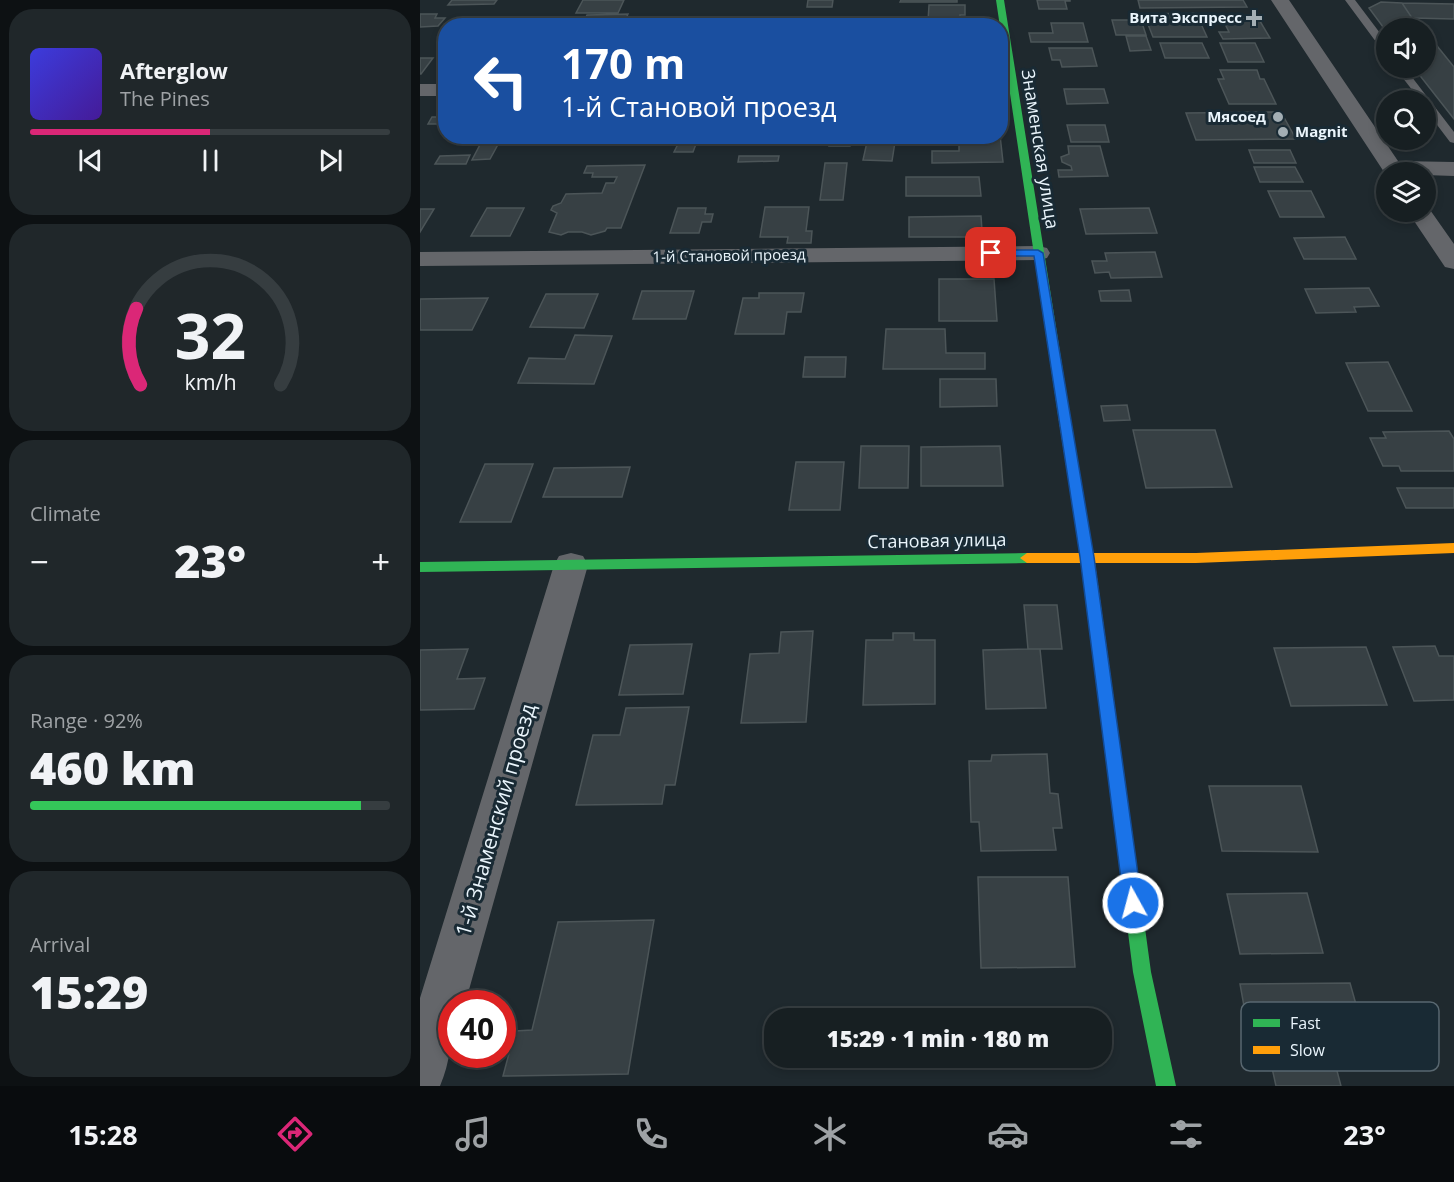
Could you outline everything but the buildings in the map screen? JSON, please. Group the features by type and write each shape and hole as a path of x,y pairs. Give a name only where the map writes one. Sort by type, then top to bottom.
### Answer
{"street":[{"name":"Знаменская улица","path":"1000,0 1001,18"},
{"path":"1281,0 1388,162"},
{"path":"420,90 438,90"},
{"name":"Знаменская улица","path":"1008,96 1038,253 1087,557 1142,972 1166,1086"},
{"path":"1436,169 1454,169"},
{"path":"1427,222 1454,262"},
{"name":"1-й Становой проезд","path":"420,259 1038,253"},
{"name":"Становая улица","path":"420,567 1087,557 1196,558 1454,548"},
{"name":"1-й Знаменский проезд","path":"420,1076 571,565"}],"lane":[{"path":"1350,0 1376,35"},
{"path":"1408,78 1417,90"},
{"path":"1436,116 1454,140"}],"traffic: fast":[{"path":"1000,0 1003,18"},
{"path":"1008,52 1064,415"},
{"path":"420,567 1027,558"},
{"path":"1116,774 1142,972 1166,1086"}],"traffic: slow":[{"path":"1064,415 1087,557 1116,774"},
{"path":"1027,558 1196,558 1454,548"}],"place":[{"name":"Вита Экспресс","path":"1254,18"},
{"name":"Мясоед","path":"1278,117"},
{"name":"Magnit","path":"1283,132"}],"route":[{"path":"991,253 1038,253 1087,557 1133,903"}]}
